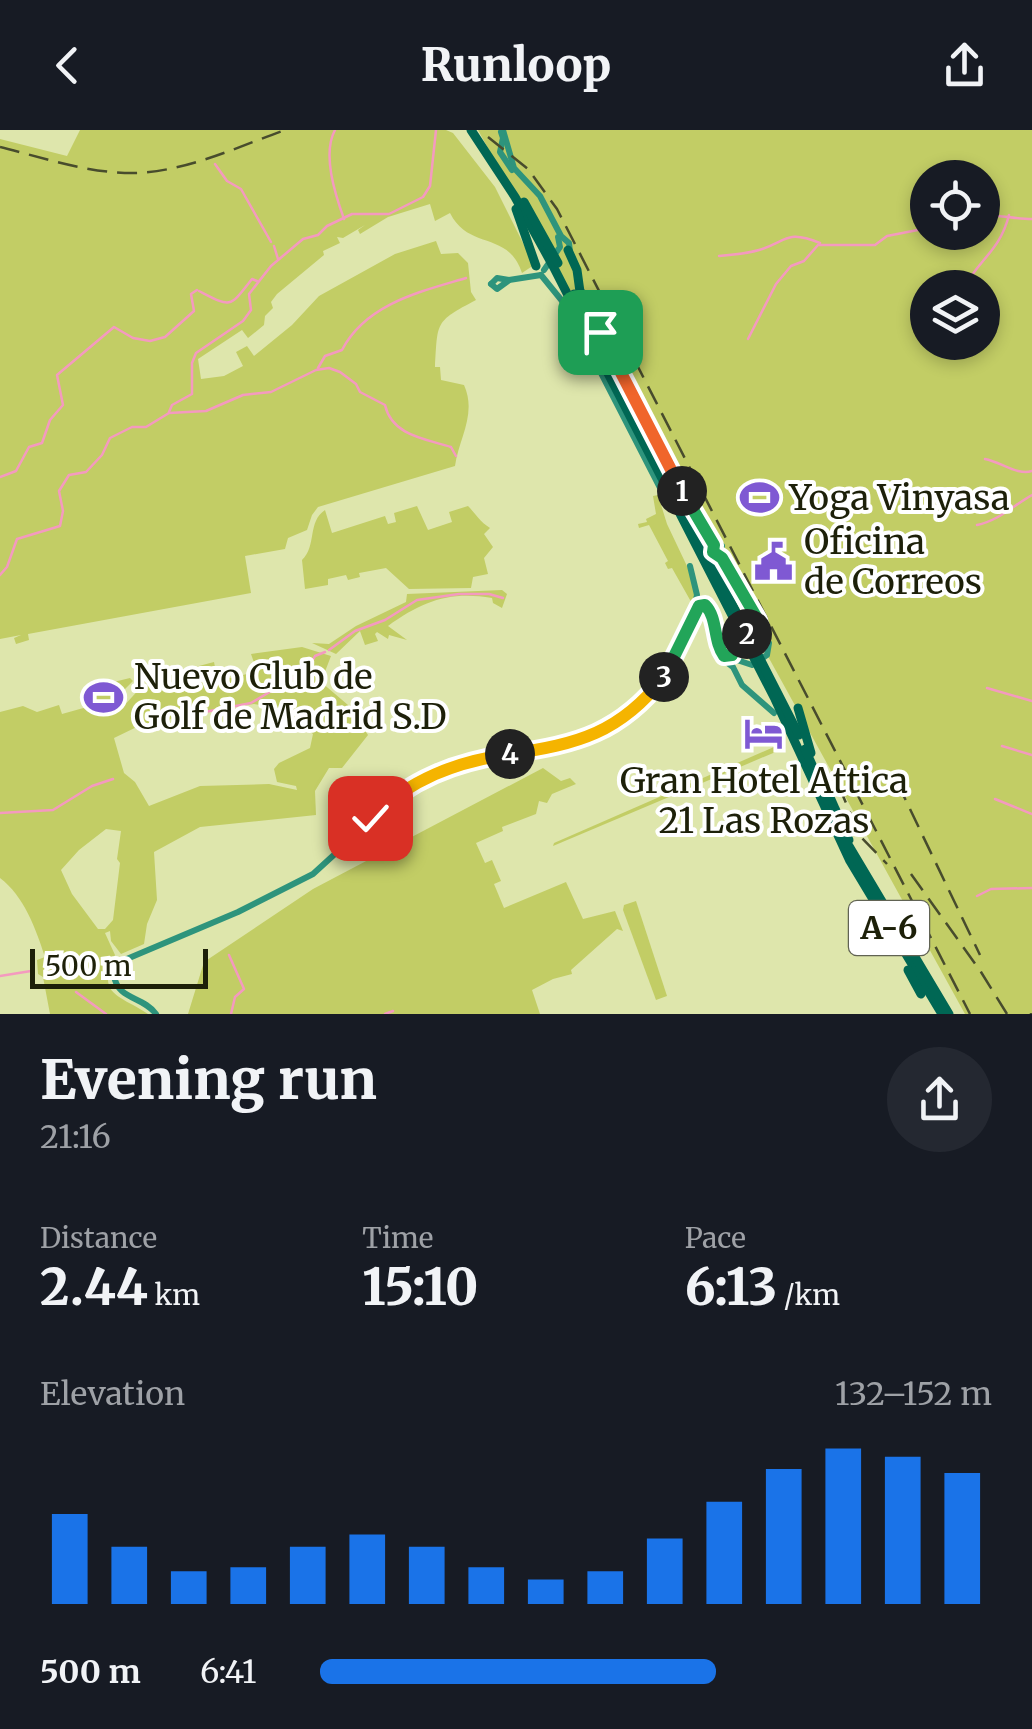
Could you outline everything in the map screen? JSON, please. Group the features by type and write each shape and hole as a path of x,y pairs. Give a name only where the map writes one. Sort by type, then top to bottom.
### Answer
{"highway":[{"path":"472,130 513,204 550,259 577,270 582,302 617,378"},
{"name":"A-6","path":"472,130 617,378 782,697 844,838 947,1012"},
{"name":"A-6","path":"550,259 775,699 839,840 947,1012"},
{"path":"660,488 734,617"},
{"path":"798,708 811,754 880,900"},
{"path":"839,840 848,864 922,994"}],"street":[{"path":"501,130 514,168 545,204 550,259"},
{"path":"506,141 500,150 538,198 550,259 572,317 660,488"},
{"path":"504,281 550,259 579,270 586,301 600,332 674,477 714,545 713,552 720,553"},
{"path":"720,553 760,626 757,632 743,636 736,653 740,682"},
{"path":"720,553 768,641 767,654 756,664 747,665 724,632"},
{"path":"689,629 697,596 690,566"},
{"path":"693,614 699,606 709,608 720,652 726,657 736,653"},
{"path":"154,1014 115,988 112,971 120,958 304,876 392,798 436,772 481,757 564,746 620,721 665,675 702,607 711,615 720,656 733,667 740,682 774,713"},
{"path":"757,632 768,641"},
{"path":"716,644 722,656 736,653"}],"green space":[{"path":"80,130 446,130 453,133 495,187 534,265 522,273 508,251 467,232 450,213 435,221 430,204 388,217 360,234 358,230 365,225 343,238 337,237 340,243 323,251 324,255 277,294 264,325 248,338 242,330 198,359 201,379 224,376 243,366 236,352 247,346 254,356 319,296 395,254 436,241 441,254 458,253 468,263 471,292 476,300 452,313 438,332 435,367 440,367 441,380 464,385 468,396 468,416 455,466 318,507 307,530 288,538 285,549 245,556 251,593 28,634 29,640 16,644 14,638 21,635 0,639 0,139 67,156"},
{"path":"478,130 1032,130 1032,1014 965,1014"},
{"path":"658,495 695,583 694,607 672,568 668,569 668,561 649,525 639,528 638,524 656,514 653,496"},
{"path":"417,506 428,530 452,522 449,512 468,506 490,528 484,534 493,547 484,558 488,574 473,577 471,588 409,589 386,568 359,573 360,577 348,580 346,575 328,579 328,585 305,589 302,560 316,521 325,510 332,533 385,516 388,524 396,522 394,513"},
{"path":"502,590 507,594 502,608 492,598 463,596 437,600 413,610 388,626 407,640 389,635 388,639 377,632 378,641 365,645 360,631 336,654 312,643 329,644 406,602 407,594"},
{"path":"302,647 331,656 321,682 348,705 368,735 342,768 329,768 315,791 316,815 200,827 154,852 157,900 144,944 121,954 111,941 110,931 105,933 115,955 108,979 110,987 120,998 148,1014 50,1014 43,977 38,974 37,960 45,957 38,935 22,904 0,878 0,712 23,706 37,712 59,705 62,714 87,707 86,692 97,686 130,678 133,681 116,707 121,709 143,685 161,676 214,662 217,677 233,678 257,671 251,654","holes":["254,704 284,709 313,734 310,748 274,769 277,782 296,786 297,790 269,784 200,786 149,806 135,782 124,773 114,738 145,723 155,730 175,716","106,829 121,831 117,859 120,863 113,920 105,929 98,929 72,894 61,870"]},
{"path":"783,743 785,748 553,846 554,843"},
{"path":"543,768 561,781 570,778 576,784 552,794 547,803 539,801 536,814 502,827 503,831 476,843 485,863 492,860 501,881 494,884 504,908 566,882 583,919 615,911 623,931 617,929 571,970 572,974 532,990 540,1014 188,1014 204,962 313,889"},
{"path":"636,901 667,996 656,1000 623,910 624,905"}],"waterway":[{"path":"335,130 330,162 344,219"},
{"path":"169,412 172,405 192,394 192,363 196,353 243,321 251,310 249,294 271,266 303,239 318,235 352,214 389,214 423,197 430,186 436,130"},
{"path":"215,164 227,181 241,189 271,242"},
{"path":"976,270 1000,238 1009,215"},
{"path":"1000,216 1032,219"},
{"path":"748,339 776,284 818,245 875,245 887,236 910,232"},
{"path":"719,256 754,251 793,237 820,243"},
{"path":"274,246 278,259"},
{"path":"318,368 325,356 342,350 352,334 379,311 412,295 466,278"},
{"path":"199,291 229,302 252,279 257,281"},
{"path":"0,477 16,471 29,447 42,443 50,420 63,405 57,375 114,327 133,338 150,341 165,337 194,311 191,294 197,290"},
{"path":"0,575 17,539 60,526 63,511 59,491 69,475 86,472 102,455 110,438 132,427 146,427 169,413 206,411 243,395 271,392 316,370 329,368 340,372 360,392 385,405 402,430 451,447 456,456"},
{"path":"985,459 1015,470 1032,471"},
{"path":"977,525 1032,495"},
{"path":"329,650 355,631 385,620 417,600 459,594 503,598"},
{"path":"205,712 251,703 308,669 315,656 325,652"},
{"path":"987,688 1032,701"},
{"path":"1002,746 1032,755"},
{"path":"0,813 53,810 92,786 113,779"},
{"path":"995,799 1032,814"},
{"path":"977,896 991,889 1032,888"},
{"path":"229,955 244,989 235,997 231,1014"},
{"path":"0,976 31,971"},
{"path":"76,992 106,1014"},
{"path":"385,1014 393,1011"}],"railway":[{"path":"0,147 84,168 136,173 193,163 285,130"},
{"path":"488,137 528,169 557,209 970,1014"},
{"path":"897,782 980,955"},
{"path":"838,784 860,836 887,864"},
{"path":"911,874 1007,1014"}],"place":[{"name":"Yoga Vinyasa","path":"759,498"},
{"name":"Oficina de Correos","path":"774,562"},
{"name":"Nuevo Club de Golf de Madrid S.D","path":"104,697"},
{"name":"Gran Hotel Attica 21 Las Rozas","path":"764,734"}],"route":[{"path":"370,818 392,798 442,769 481,758 564,746 620,721 665,675 699,606 705,605 711,611 717,643 724,656 732,655 743,636 760,629 722,558 713,552 714,545 674,477 600,332"}]}
